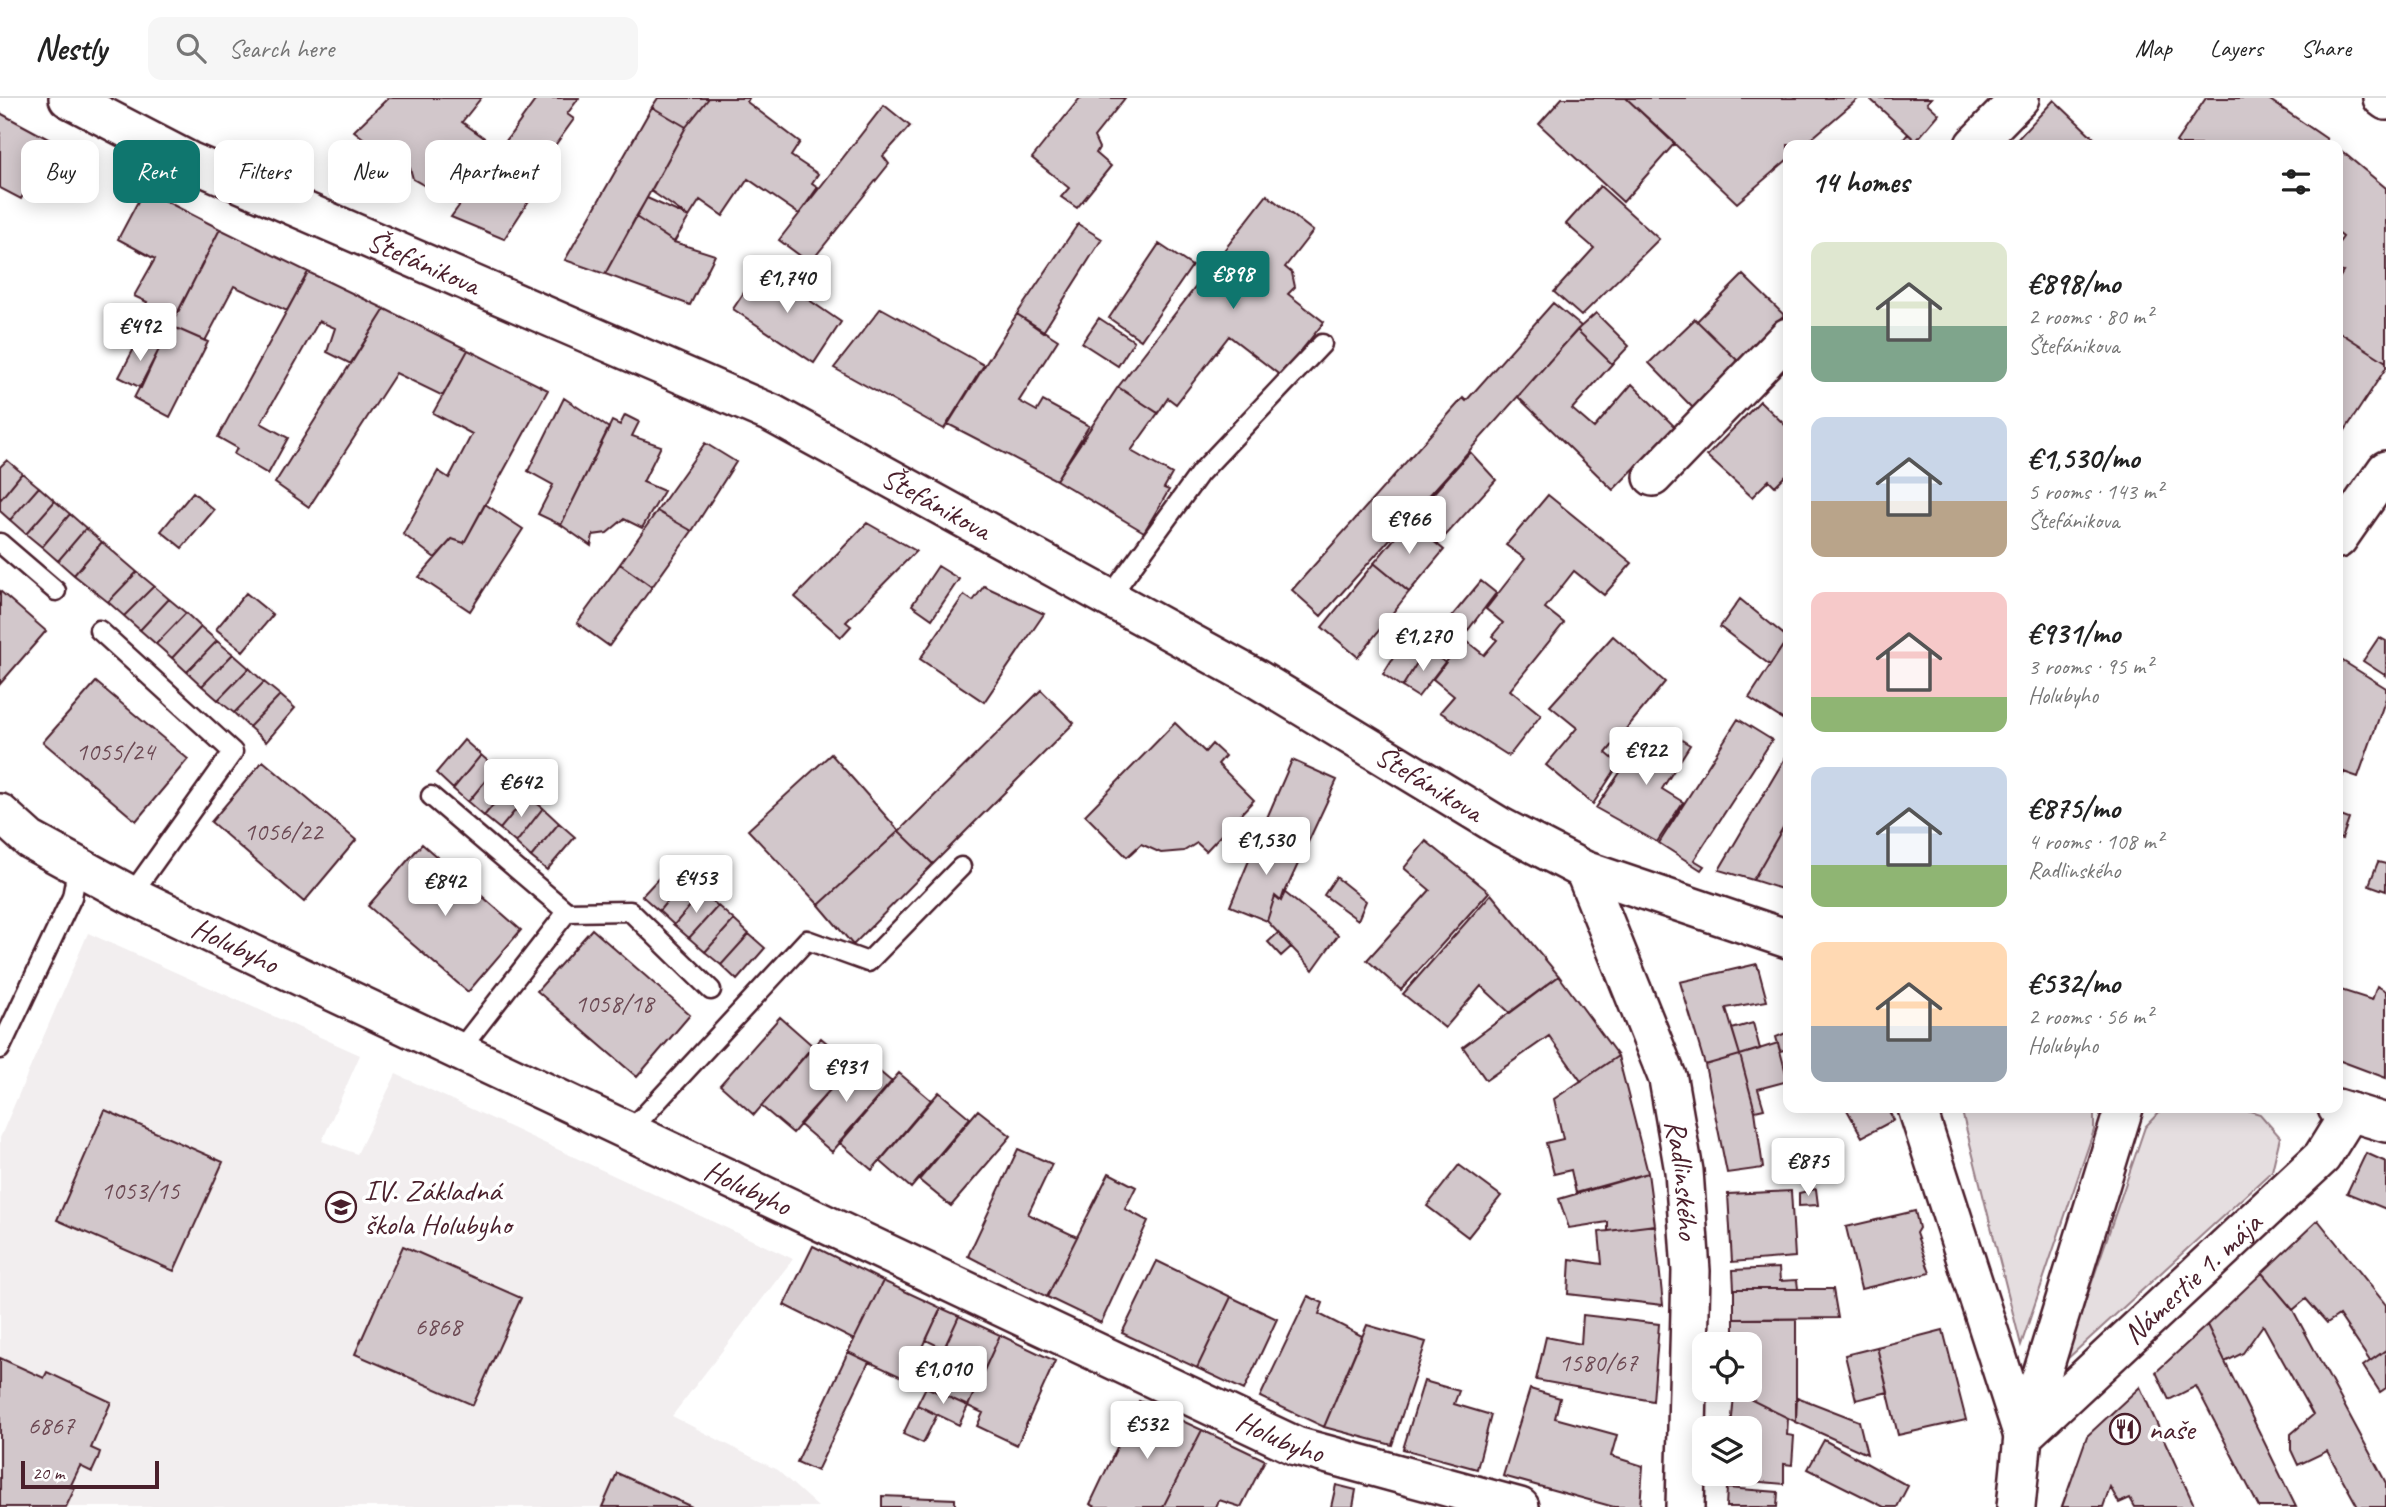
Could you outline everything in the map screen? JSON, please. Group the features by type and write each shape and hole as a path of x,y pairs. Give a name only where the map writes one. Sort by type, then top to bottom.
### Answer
{"street":[{"name":"Štefánikova","path":"68,98 189,161 773,414 1257,679 1501,827 1584,870 1783,937"},
{"path":"1979,140 2020,98"},
{"path":"1653,477 1783,342"},
{"path":"2343,532 2386,470"},
{"name":"Holubyho","path":"0,813 30,840 131,895 628,1133 1296,1446 1520,1507"},
{"name":"Radlinského","path":"1584,870 1668,1079 1684,1171 1690,1271 1685,1507"},
{"path":"2343,1110 2386,1124"},
{"path":"1919,1113 2023,1436"},
{"path":"2016,1507 2023,1436 2122,1113"},
{"name":"Námestie 1. mája","path":"2023,1436 2322,1157 2342,1113"}],"lane":[{"path":"1109,598 1200,473 1322,344"},
{"path":"0,543 56,591"},
{"path":"99,630 233,752 131,895"},
{"path":"431,796 567,912 630,911 711,990"},
{"path":"0,1049 72,897 78,866"},
{"path":"628,1133 807,940 868,962 961,867"},
{"path":"458,1052 567,912"}],"shaded area":[{"name":"IV. Základná škola Holubyho","path":"88,933 360,1055 322,1141 357,1154 396,1074 793,1259 672,1416 777,1470 818,1507 0,1507 0,1138"},
{"path":"1962,1113 2094,1113 2094,1130 2021,1345"},
{"path":"2158,1113 2257,1113 2280,1137 2272,1171 2065,1361 2145,1127"}],"building":[{"path":"388,98 481,98 462,122 487,140 425,140 425,186 413,179 411,140 366,140 354,131"},
{"path":"537,98 579,98 567,114 574,119 559,140 507,140"},
{"path":"658,98 709,98 686,127 652,107"},
{"path":"709,98 749,98 747,102 800,142 791,156 818,174 812,183 818,187 799,214 748,179 723,216 700,200 689,217 651,191 686,127"},
{"path":"1080,98 1125,98 1094,137 1099,148 1096,153 1111,166 1077,208 1061,197 1069,188 1032,158"},
{"path":"1562,98 1626,98 1675,143 1623,202 1539,124"},
{"path":"1626,98 1859,98 1810,140 1783,140 1783,163 1737,203"},
{"path":"1869,98 1931,98 1927,103 1939,114 1915,140"},
{"path":"2206,98 2267,98 2327,139 2326,140 2177,140"},
{"path":"2054,100 2096,140 2017,140"},
{"path":"884,105 910,126 883,156 889,164 810,263 779,240"},
{"path":"652,107 686,127 605,274 565,260"},
{"path":"0,113 50,140 21,140 21,199 0,188"},
{"path":"1908,134 1915,140 1903,140"},
{"path":"2343,152 2386,188 2386,362 2343,334"},
{"path":"1600,186 1659,239 1581,316 1554,292 1594,248 1566,224"},
{"path":"1267,195 1313,231 1285,267 1292,273 1295,287 1288,294 1324,322 1281,376 1229,336 1176,404 1168,398 1158,413 1118,387"},
{"path":"647,198 689,217 674,242 636,217"},
{"path":"137,203 169,203 220,229 160,347 140,337 151,312 143,309 147,302 134,296 155,259 118,239"},
{"path":"461,203 527,203 504,239 451,217"},
{"path":"636,217 674,242 715,255 690,305 605,274"},
{"path":"1078,224 1102,239 1043,332 1017,314"},
{"path":"220,229 308,272 287,311 234,286 205,341 171,326"},
{"path":"1159,244 1192,266 1141,340 1109,318"},
{"path":"761,267 841,322 814,363 733,309"},
{"path":"308,272 385,309 351,364 327,352 335,328 319,321 261,423 288,438 268,474 234,454 237,448 218,437"},
{"path":"1743,275 1783,314 1738,361 1697,321"},
{"path":"1553,303 1581,326 1321,616 1292,590 1463,398 1466,401"},
{"path":"881,308 984,365 944,429 834,368"},
{"path":"385,309 468,350 443,396 396,373 309,507 275,483"},
{"path":"1596,313 1629,346 1612,364 1577,330"},
{"path":"1017,314 1058,340 1019,401 1037,411 1043,401 1089,426 1056,480 948,424"},
{"path":"1099,318 1134,341 1118,366 1082,343"},
{"path":"1695,319 1738,361 1693,408 1649,363"},
{"path":"171,326 208,342 170,417 134,398"},
{"path":"1577,330 1612,364 1572,409 1594,428 1632,384 1675,427 1613,490 1518,397"},
{"path":"2343,334 2386,362 2386,368 2343,433"},
{"path":"140,337 160,347 141,388 119,377"},
{"path":"468,350 548,390 464,543 452,539 435,558 403,534 438,471 449,478 472,434 433,413"},
{"path":"1118,387 1158,413 1131,451 1172,474 1164,488 1169,490 1144,532 1056,480"},
{"path":"564,398 609,428 561,525 538,514 553,485 528,471"},
{"path":"1760,401 1783,423 1783,478 1775,486 1769,480 1752,497 1707,456"},
{"path":"625,415 639,422 632,436 661,446 643,482 664,491 642,528 624,519 607,533 593,535 591,546 561,525 612,421 620,425"},
{"path":"705,443 736,462 692,531 657,511"},
{"path":"1470,452 1496,480 1438,544 1409,521"},
{"path":"7,460 22,473 0,500 0,467"},
{"path":"22,473 39,487 10,520 0,511 0,500"},
{"path":"39,487 55,501 26,534 10,520"},
{"path":"193,492 214,510 182,548 161,531"},
{"path":"1548,495 1632,563 1604,595 1574,571 1545,608 1564,623 1510,690 1541,715 1509,756 1440,712 1454,696 1433,679 1464,639 1484,655 1497,640 1492,636 1503,623 1486,609 1525,559 1506,545"},
{"path":"55,501 70,514 42,547 26,534"},
{"path":"485,504 523,529 470,611 419,577 452,539 464,543"},
{"path":"657,511 692,531 652,587 620,564"},
{"path":"70,514 86,528 58,561 42,547"},
{"path":"1409,521 1444,550 1409,592 1374,563"},
{"path":"867,523 916,551 846,622 851,626 841,637 795,597"},
{"path":"86,528 102,542 74,575 58,561"},
{"path":"102,542 137,572 108,602 74,575"},
{"path":"1374,563 1409,592 1358,657 1322,627"},
{"path":"620,564 652,587 609,646 577,623"},
{"path":"938,566 959,579 932,619 912,605"},
{"path":"137,572 154,586 124,616 108,602"},
{"path":"1481,581 1496,593 1468,630 1452,616"},
{"path":"154,586 169,599 140,630 124,616"},
{"path":"984,586 1044,614 984,702 920,659 964,595 973,601"},
{"path":"0,591 46,631 0,684"},
{"path":"246,593 273,615 243,651 216,629"},
{"path":"169,599 186,613 156,644 140,630"},
{"path":"1740,599 1783,634 1783,646 1770,665 1720,627"},
{"path":"186,613 201,627 172,658 156,644"},
{"path":"201,627 217,641 187,672 172,658"},
{"path":"1613,636 1665,682 1606,753 1619,764 1593,804 1546,765 1577,728 1550,706"},
{"path":"1406,637 1425,650 1402,687 1383,674"},
{"path":"2379,637 2386,641 2386,676 2363,661"},
{"path":"217,641 233,654 202,686 187,672"},
{"path":"1783,646 1783,719 1749,698"},
{"path":"1425,650 1445,662 1418,697 1402,687"},
{"path":"233,654 249,668 218,700 202,686"},
{"path":"2343,661 2386,688 2386,698 2358,777 2343,772"},
{"path":"249,668 264,682 234,713 218,700"},
{"path":"96,682 188,759 136,821 43,742"},
{"path":"264,682 280,695 249,727 234,713"},
{"path":"1041,690 1074,723 933,864 899,831"},
{"path":"280,695 295,708 266,742 249,727"},
{"path":"1738,719 1772,740 1694,860 1704,866 1701,870 1659,843"},
{"path":"1175,723 1205,752 1212,744 1225,756 1218,764 1254,800 1206,851 1197,843 1184,851 1161,853 1141,844 1127,857 1085,815"},
{"path":"1648,731 1670,743 1675,736 1690,745 1662,789 1683,802 1657,842 1596,808"},
{"path":"464,740 481,755 453,789 436,773"},
{"path":"831,754 899,831 819,905 748,830"},
{"path":"481,755 496,768 468,802 453,789"},
{"path":"1292,760 1337,780 1303,853 1260,834"},
{"path":"263,761 356,840 304,902 211,822"},
{"path":"1783,761 1783,828 1753,880 1719,870"},
{"path":"496,768 512,782 484,816 468,802"},
{"path":"512,782 527,796 500,829 484,816"},
{"path":"527,796 543,808 516,843 500,829"},
{"path":"543,808 559,823 531,857 516,843"},
{"path":"2343,817 2349,819 2343,836"},
{"path":"559,823 575,837 547,870 531,857"},
{"path":"1783,828 1783,889 1753,880"},
{"path":"899,831 933,864 853,945 819,905"},
{"path":"1260,834 1303,853 1281,901 1275,896 1267,921 1230,906"},
{"path":"1426,841 1489,892 1401,990 1367,960 1430,890 1404,868"},
{"path":"422,844 521,930 468,992 368,906"},
{"path":"2378,862 2386,864 2386,891 2369,885"},
{"path":"671,865 686,878 659,911 642,896"},
{"path":"1336,877 1366,901 1358,920 1324,895"},
{"path":"686,878 702,892 674,925 659,911"},
{"path":"702,892 718,906 689,938 674,925"},
{"path":"1284,892 1338,935 1313,970 1267,921 1275,896 1281,901"},
{"path":"1491,894 1559,976 1510,1013 1481,986 1445,1028 1403,994"},
{"path":"718,906 734,920 705,952 689,938"},
{"path":"734,920 749,934 721,965 705,952"},
{"path":"592,929 690,1015 637,1077 537,991"},
{"path":"1278,933 1291,947 1281,956 1268,942"},
{"path":"749,934 765,948 737,980 721,965"},
{"path":"1757,964 1767,1001 1726,1008 1740,1055 1705,1065 1680,982"},
{"path":"1559,976 1618,1056 1581,1081 1549,1036 1486,1080 1463,1047"},
{"path":"2377,986 2386,991 2386,1078 2343,1062 2343,991 2372,1000"},
{"path":"780,1017 813,1046 754,1115 720,1085"},
{"path":"1753,1023 1760,1049 1740,1055 1732,1029"},
{"path":"1783,1034 1783,1050 1780,1051 1776,1037"},
{"path":"821,1038 852,1064 793,1133 761,1106"},
{"path":"1778,1043 1783,1062 1783,1082 1758,1089 1764,1109 1755,1111 1740,1055"},
{"path":"1740,1055 1755,1111 1763,1168 1727,1173 1705,1065"},
{"path":"861,1056 892,1082 832,1152 799,1124"},
{"path":"1618,1056 1648,1173 1576,1193 1571,1170 1554,1174 1546,1143 1563,1139 1554,1099"},
{"path":"899,1073 931,1100 872,1170 839,1142"},
{"path":"939,1092 970,1118 911,1188 880,1161"},
{"path":"105,1110 223,1162 174,1271 57,1220"},
{"path":"978,1110 1011,1136 951,1206 919,1180"},
{"path":"1849,1113 1890,1113 1894,1120 1862,1137"},
{"path":"1018,1149 1052,1164 1028,1214 1077,1237 1047,1297 968,1256"},
{"path":"2366,1153 2386,1162 2386,1209 2347,1193"},
{"path":"1459,1165 1501,1196 1468,1237 1427,1206"},
{"path":"1109,1173 1136,1187 1125,1209 1148,1221 1101,1323 1047,1297"},
{"path":"1648,1173 1655,1225 1608,1231 1608,1222 1569,1228 1559,1199"},
{"path":"1816,1189 1818,1205 1799,1206 1799,1193"},
{"path":"1791,1191 1795,1257 1732,1262 1728,1194"},
{"path":"1915,1211 1919,1228 1916,1233 1930,1273 1861,1289 1846,1227"},
{"path":"2318,1220 2386,1305 2386,1350 2370,1361 2339,1315 2327,1323 2306,1299 2293,1310 2262,1273"},
{"path":"1655,1225 1663,1305 1568,1294 1570,1259 1602,1264 1599,1232"},
{"path":"403,1246 521,1298 473,1405 355,1354"},
{"path":"813,1246 883,1281 854,1340 784,1305"},
{"path":"1157,1261 1231,1297 1197,1368 1122,1333"},
{"path":"1779,1268 1780,1281 1797,1280 1798,1289 1734,1289 1733,1270"},
{"path":"2262,1273 2293,1310 2386,1483 2386,1507 2358,1507 2327,1451 2298,1465 2291,1450 2291,1434 2313,1415 2263,1325 2243,1353 2225,1362 2207,1325"},
{"path":"883,1281 941,1308 908,1380 848,1352"},
{"path":"1734,1289 1833,1289 1838,1318 1734,1319"},
{"path":"1308,1296 1323,1303 1319,1314 1362,1336 1324,1427 1260,1397"},
{"path":"1231,1297 1277,1319 1244,1390 1197,1368"},
{"path":"941,1308 959,1316 944,1349 926,1340"},
{"path":"1583,1315 1659,1324 1653,1401 1536,1380 1546,1337 1581,1344"},
{"path":"959,1316 1000,1335 968,1406 926,1387"},
{"path":"1734,1319 1796,1319 1796,1422 1756,1402 1762,1402 1762,1332 1734,1332"},
{"path":"1367,1325 1426,1342 1392,1445 1324,1427"},
{"path":"2207,1325 2296,1507 2259,1507 2196,1386 2169,1400 2156,1372"},
{"path":"1943,1330 1966,1420 1898,1435 1877,1347"},
{"path":"1000,1335 1055,1361 1017,1445 977,1426 983,1413 968,1406"},
{"path":"1877,1347 1888,1392 1856,1400 1845,1355"},
{"path":"2386,1350 2386,1388 2380,1392 2363,1366"},
{"path":"848,1352 869,1362 817,1471 797,1462"},
{"path":"0,1358 44,1378 47,1372 111,1402 91,1448 100,1452 97,1461 92,1472 80,1466 70,1487 75,1488 66,1507 0,1507"},
{"path":"1424,1381 1459,1391 1454,1404 1491,1415 1477,1469 1403,1449"},
{"path":"926,1387 968,1406 959,1425 917,1405"},
{"path":"2140,1387 2195,1507 2135,1507 2130,1498 2119,1503 2110,1487 2103,1507 2062,1507 2087,1436"},
{"path":"1530,1389 1560,1398 1555,1418 1617,1435 1611,1456 1643,1466 1640,1507 1614,1507 1503,1476"},
{"path":"1797,1397 1859,1421 1867,1454 1796,1422"},
{"path":"1139,1401 1202,1430 1163,1507 1096,1507 1090,1504"},
{"path":"1733,1402 1756,1402 1788,1418 1787,1435 1794,1436 1792,1465 1784,1464 1784,1484 1762,1482 1762,1416 1732,1416"},
{"path":"917,1405 937,1415 923,1443 903,1434"},
{"path":"1202,1430 1265,1460 1241,1507 1219,1500 1216,1507 1163,1507"},
{"path":"1824,1440 1908,1486 1897,1507 1884,1507 1808,1469"},
{"path":"617,1473 692,1507 602,1507"},
{"path":"1336,1485 1356,1490 1353,1507 1331,1507"},
{"path":"1727,1488 1778,1492 1777,1507 1726,1507"},
{"path":"882,1496 955,1499 955,1507 882,1507"}],"place":[{"name":"IV. Základná škola Holubyho","path":"341,1207"},
{"name":"naše","path":"2125,1429"}]}
